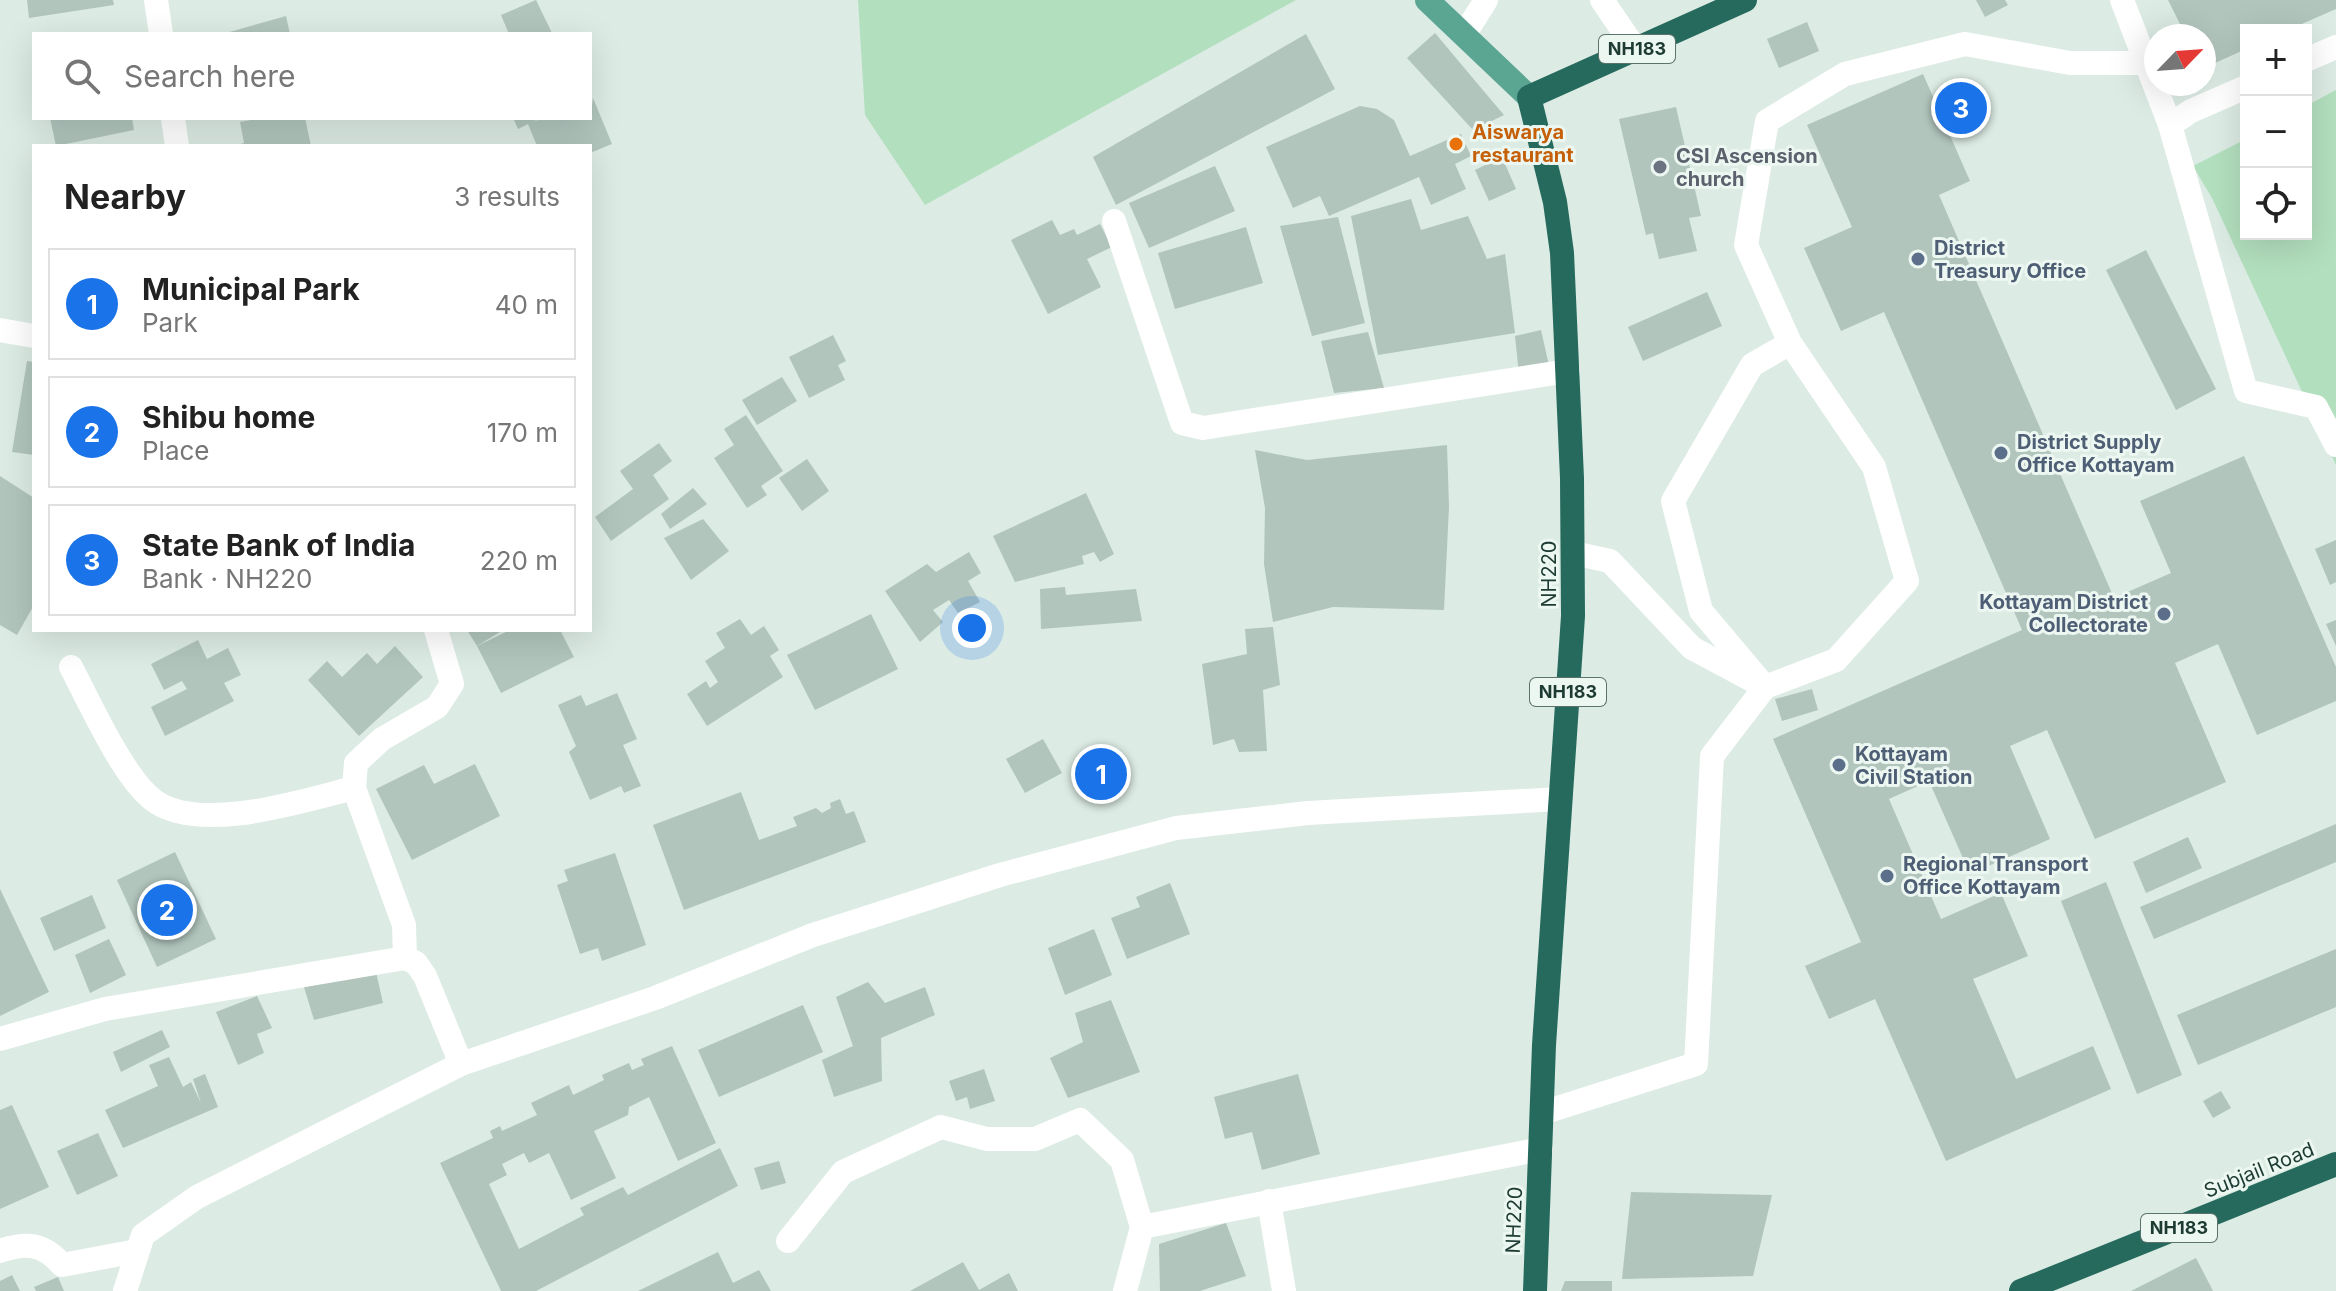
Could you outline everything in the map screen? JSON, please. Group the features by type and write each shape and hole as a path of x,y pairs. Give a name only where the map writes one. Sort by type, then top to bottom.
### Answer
{"highway":[{"name":"NH183","path":"1529,97 1745,0"},
{"name":"NH220","path":"1529,97 1557,215 1568,371 1573,553 1573,616 1542,1113 1535,1291"},
{"name":"Subjail Road","path":"2021,1291 2336,1164"}],"main road":[{"path":"1427,0 1529,97"}],"street":[{"path":"156,0 161,32"},
{"path":"1464,35 1486,0"},
{"path":"1602,0 1636,50"},
{"path":"2122,0 2144,58"},
{"path":"1542,1113 1696,1064 1699,957 1712,756 1765,687 1836,660 1907,581 1874,467 1790,343 1746,245 1767,121 1845,74 1965,44 2070,63 2144,63"},
{"path":"2312,57 2336,47"},
{"path":"2170,125 2191,111 2240,90"},
{"path":"2159,96 2170,125 2246,391 2316,407 2336,445"},
{"path":"173,120 177,144"},
{"path":"1114,221 1182,423 1203,428 1568,371"},
{"path":"0,330 32,336"},
{"path":"1765,687 1701,611 1673,501 1752,365 1790,343"},
{"path":"1573,553 1610,561 1692,648 1765,687"},
{"path":"405,958 404,925 354,788 356,763 382,739 437,707 452,684 437,632"},
{"path":"71,667 135,782 155,802 186,815 285,805 354,788"},
{"path":"125,1291 143,1235 197,1197 461,1064 655,998 813,935 1000,875 1176,828 1308,813 1560,799"},
{"path":"0,1039 105,1009 405,958 416,963 425,976 461,1064"},
{"path":"788,1241 843,1172 941,1127 987,1139 1035,1139 1080,1120 1122,1160 1142,1227 1125,1291"},
{"path":"1142,1227 1541,1149"},
{"path":"1269,1201 1284,1291"},
{"path":"0,1251 32,1244 50,1251 62,1265 137,1251"}],"green space":[{"path":"858,0 1296,0 925,205 865,115"},
{"path":"2336,90 2336,465 2213,200 2193,166 2240,142 2240,240 2312,240 2312,103"}],"building":[{"path":"27,0 113,0 114,5 29,18"},
{"path":"536,0 552,32 508,32 501,15"},
{"path":"1976,0 2005,0 2008,5 1985,17"},
{"path":"2168,0 2336,0 2336,9 2302,24 2240,24 2240,52 2216,63 2216,24 2180,24"},
{"path":"286,16 290,32 230,32"},
{"path":"1807,22 1819,51 1779,68 1767,39"},
{"path":"1435,33 1504,115 1473,130 1407,58"},
{"path":"1306,34 1335,89 1116,205 1093,157"},
{"name":"Kottayam District Collectorate","path":"1923,74 1970,181 1939,195 2114,598 2171,573 2140,501 2244,456 2336,667 2336,701 2257,735 2218,644 2175,663 2226,782 2095,839 2047,730 2010,746 2050,839 1970,874 1929,781 1889,799 1941,919 2001,893 2028,956 1973,979 2016,1079 2093,1046 2111,1089 1946,1161 1875,999 1829,1019 1805,966 1861,942 1773,739 2022,630 1884,312 1841,331 1804,248 1852,227 1807,125"},
{"path":"593,98 612,144 592,152 592,144 536,144 528,124 518,129 514,120 592,120"},
{"path":"1360,106 1377,109 1394,120 1410,156 1461,134 1471,156 1455,164 1466,189 1431,205 1419,177 1329,216 1320,196 1293,208 1266,147"},
{"name":"CSI Ascension church","path":"1676,107 1701,216 1689,218 1697,251 1659,259 1653,233 1646,235 1619,119"},
{"path":"50,120 132,120 134,130 56,144"},
{"path":"305,120 311,144 241,144 244,143 240,122"},
{"path":"1502,157 1516,189 1489,201 1475,170"},
{"path":"1215,166 1235,211 1149,248 1129,203"},
{"path":"1411,199 1421,230 1468,216 1487,259 1505,254 1515,333 1378,355 1351,216"},
{"path":"1338,217 1365,323 1312,336 1280,226"},
{"path":"1052,220 1060,235 1074,229 1077,235 1100,224 1112,247 1087,259 1101,287 1048,314 1011,240"},
{"path":"1246,227 1263,283 1175,309 1158,253"},
{"path":"2146,250 2216,389 2176,410 2106,270"},
{"path":"1707,292 1722,326 1643,361 1628,327"},
{"path":"1541,330 1550,370 1519,374 1515,336"},
{"path":"1368,332 1384,388 1334,393 1321,341"},
{"path":"833,335 846,361 838,365 845,380 809,398 789,357"},
{"path":"27,361 32,362 32,455 12,452"},
{"path":"782,377 797,401 757,425 742,400"},
{"path":"746,415 783,471 761,486 767,495 747,508 714,458 734,445 724,429"},
{"path":"659,443 672,461 653,475 669,499 611,541 595,517 633,489 620,471"},
{"path":"1447,445 1449,507 1444,610 1333,607 1273,622 1264,564 1265,508 1255,450 1307,460"},
{"path":"807,459 829,491 802,511 779,478"},
{"path":"0,476 32,497 32,609 17,635 0,625"},
{"path":"693,488 707,504 670,529 661,514"},
{"path":"1086,493 1114,554 1100,562 1094,552 1082,556 1084,564 1015,582 993,536"},
{"path":"703,519 729,551 691,580 664,538"},
{"path":"2336,540 2336,582 2330,585 2315,549"},
{"path":"969,552 981,573 968,581 980,602 958,613 949,600 933,610 943,622 920,642 885,591 927,564 936,572"},
{"path":"1065,587 1066,595 1136,589 1142,621 1041,629 1040,589"},
{"path":"980,609 992,632 977,641 964,617"},
{"path":"871,614 898,669 815,710 787,655"},
{"path":"740,619 751,635 764,626 779,650 770,656 783,677 707,726 687,694 706,681 710,688 718,682 705,661 725,648 716,633"},
{"path":"2336,620 2336,646 2326,624"},
{"path":"1273,627 1280,685 1263,690 1267,751 1239,752 1234,739 1213,745 1202,664 1247,654 1245,629"},
{"path":"468,632 500,632 477,646"},
{"path":"506,632 561,632 574,657 501,693 477,646"},
{"path":"198,640 207,659 228,648 241,675 224,683 234,701 165,736 151,707 187,689 182,681 164,690 151,664"},
{"path":"395,646 423,677 359,736 308,680 327,661 342,677 367,653 377,664"},
{"path":"1812,689 1818,710 1782,721 1775,699"},
{"path":"617,693 637,739 623,745 641,786 624,793 621,786 590,800 569,752 576,746 558,705 581,695 586,706"},
{"path":"1043,739 1062,773 1025,793 1006,759"},
{"path":"475,764 500,816 412,860 376,789 424,765 434,784"},
{"path":"741,792 759,840 797,826 793,817 816,808 822,813 831,808 830,803 840,799 846,814 854,811 866,842 684,910 653,825"},
{"path":"2336,824 2336,862 2154,939 2140,907"},
{"path":"2188,837 2202,868 2146,893 2133,862"},
{"path":"175,852 216,939 157,967 117,880"},
{"path":"615,853 646,945 602,961 598,948 580,954 557,885 568,881 564,870"},
{"path":"2106,882 2182,1075 2137,1094 2061,901"},
{"path":"1170,883 1190,934 1127,959 1111,918 1140,907 1136,897"},
{"path":"0,889 49,992 0,1016"},
{"path":"92,895 106,928 54,951 40,918"},
{"path":"1094,929 1112,975 1065,995 1048,948"},
{"path":"109,939 126,975 90,993 75,955"},
{"path":"2336,949 2336,1007 2198,1065 2177,1015"},
{"path":"376,972 383,1003 314,1020 304,987"},
{"path":"868,982 885,1003 925,987 935,1015 881,1038 882,1081 834,1097 822,1060 853,1046 836,997"},
{"path":"257,996 272,1028 257,1034 264,1053 238,1065 216,1012"},
{"path":"1111,1000 1140,1072 1068,1098 1050,1058 1083,1042 1075,1013"},
{"path":"803,1005 823,1052 719,1097 698,1050"},
{"path":"162,1030 170,1047 121,1072 113,1052"},
{"path":"672,1046 716,1143 678,1161 649,1097 629,1107 628,1115 594,1131 616,1178 571,1200 549,1153 529,1163 524,1153 502,1164 507,1175 489,1184 519,1249 584,1215 580,1208 623,1187 628,1195 720,1148 738,1186 536,1291 501,1291 440,1163 493,1138 490,1131 500,1126 502,1131 537,1115 531,1103 569,1085 573,1095 604,1080 602,1075 629,1063 632,1070 644,1065 641,1059"},
{"path":"169,1057 183,1087 191,1082 201,1103 193,1079 205,1074 218,1107 123,1148 105,1110 158,1086 149,1065"},
{"path":"984,1069 995,1101 970,1109 967,1097 956,1101 949,1081"},
{"path":"1298,1074 1320,1154 1262,1170 1252,1132 1225,1139 1214,1097"},
{"path":"2221,1091 2231,1108 2213,1118 2203,1101"},
{"path":"12,1105 49,1187 0,1209 0,1110"},
{"path":"98,1133 118,1176 77,1195 57,1151"},
{"path":"779,1161 786,1183 761,1190 754,1168"},
{"path":"1631,1192 1772,1195 1753,1276 1622,1279"},
{"path":"1226,1223 1246,1276 1200,1291 1160,1291 1159,1244"},
{"path":"718,1252 733,1283 759,1270 771,1291 638,1291"},
{"path":"2196,1258 2213,1291 2131,1291"},
{"path":"963,1262 979,1290 1009,1273 1018,1291 910,1291"},
{"path":"12,1275 20,1291 0,1291 0,1281"},
{"path":"58,1277 64,1291 36,1291 34,1287"},
{"path":"1565,1281 1612,1281 1612,1291 1561,1291"}],"place":[{"name":"State Bank of India","path":"1961,108"},
{"name":"Aiswarya restaurant","path":"1456,144"},
{"name":"CSI Ascension church","path":"1660,167"},
{"name":"District Treasury Office","path":"1918,259"},
{"name":"District Supply Office Kottayam","path":"2001,453"},
{"name":"Kottayam District Collectorate","path":"2164,614"},
{"name":"Kottayam Civil Station","path":"1839,765"},
{"name":"Municipal Park","path":"1101,774"},
{"name":"Regional Transport Office Kottayam","path":"1887,876"},
{"name":"Shibu home","path":"167,910"}]}
